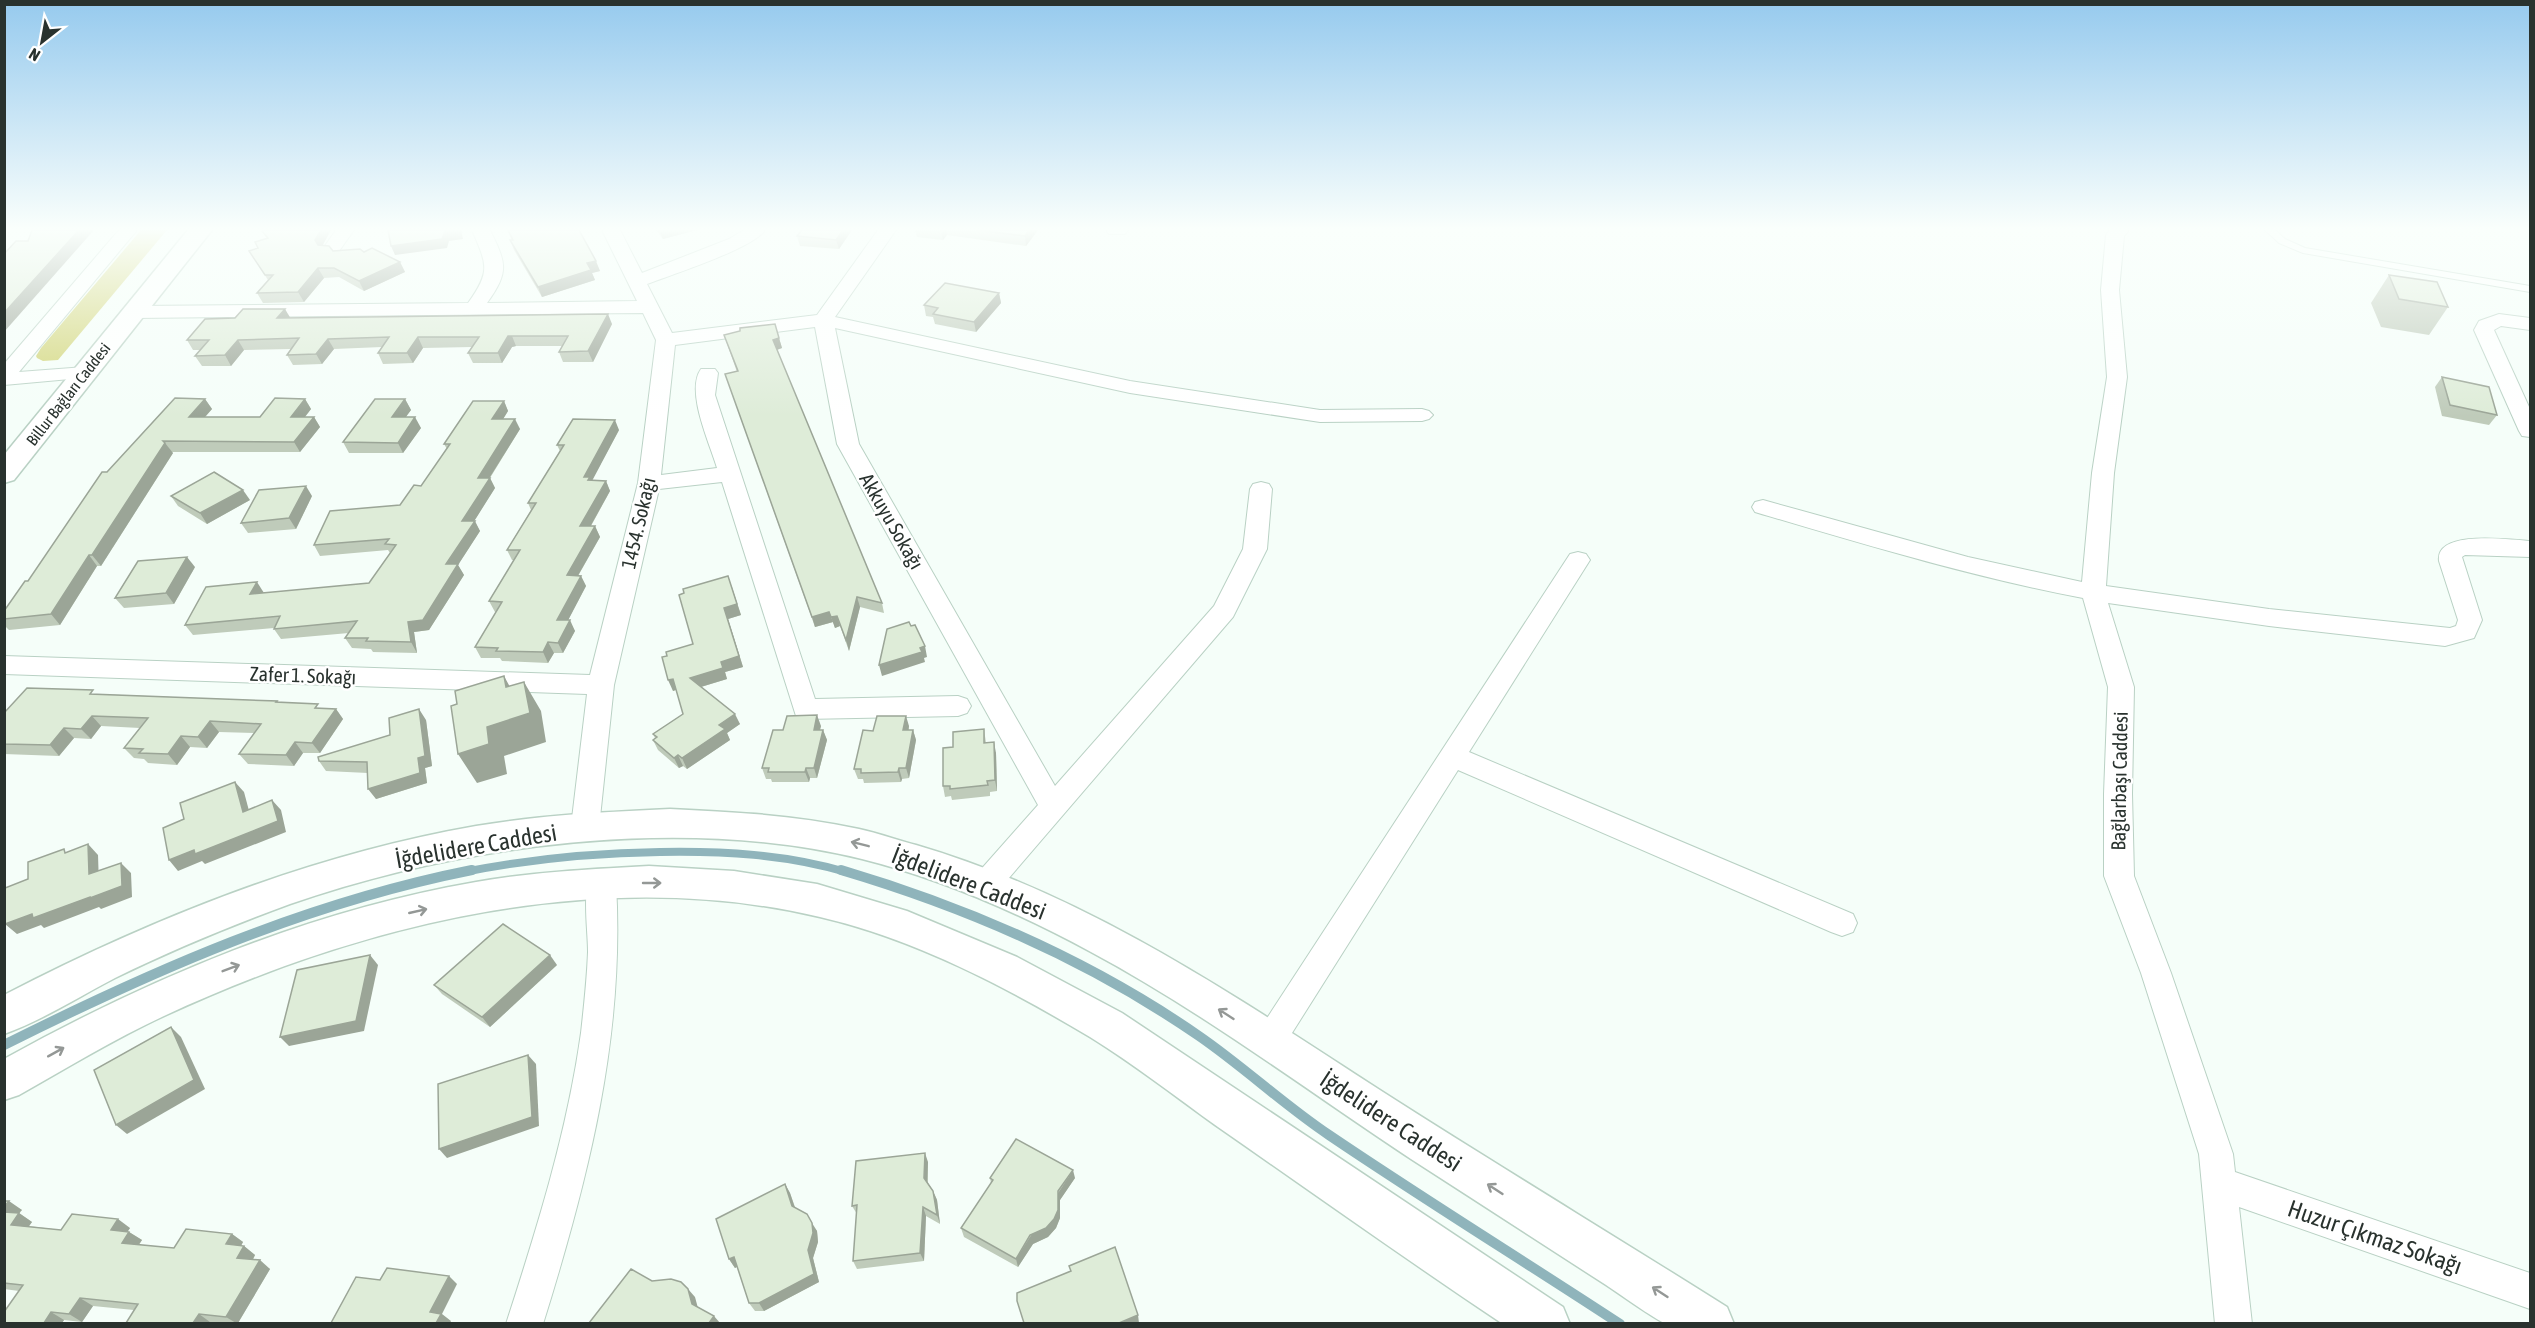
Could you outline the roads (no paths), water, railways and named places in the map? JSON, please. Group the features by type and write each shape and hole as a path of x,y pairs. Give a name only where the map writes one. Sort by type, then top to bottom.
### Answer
{"street":[{"path":"4,378 76,292"},
{"name":"Billur Bağları Caddesi","path":"4,474 150,292"},
{"path":"473,309 485,292"},
{"path":"643,292 666,340 823,320 1130,387 1320,416 1422,415"},
{"path":"823,320 843,292"},
{"name":"Bağlarbaşı Caddesi","path":"2110,292 2117,377 2103,473 2093,592 2121,687 2118,794 2119,876 2156,973 2216,1154 2234,1323"},
{"path":"134,312 650,308"},
{"name":"Akkuyu Sokağı","path":"823,320 848,444 1052,806"},
{"path":"2530,324 2499,320 2491,322 2484,330 2530,431"},
{"name":"1454. Sokağı","path":"585,827 601,685 649,483 666,340"},
{"path":"4,378 85,373"},
{"path":"708,373 705,395 805,709 958,706"},
{"path":"649,483 730,474"},
{"path":"986,884 1224,611 1255,549 1261,489"},
{"path":"1763,507 1920,553 2093,592 2304,623 2445,637 2465,633 2470,627 2470,620 2450,554 2460,547 2530,549"},
{"path":"1269,1042 1578,560"},
{"name":"Zafer 1. Sokağı","path":"4,666 601,685"},
{"path":"1451,756 1842,923"},
{"name":"İğdelidere Caddesi","path":"4,1016 136,949 264,897 326,878 447,848 522,834 646,823 708,824 804,833 901,854 986,884 1048,912 1156,968 1508,1198 1710,1323"},
{"path":"4,1081 149,1004 267,954 387,918 509,893 601,884 674,883 730,886 818,900 909,928 973,956 1056,997 1107,1026 1465,1271 1546,1323"},
{"path":"524,1323 574,1153 595,1048 601,989 603,934 601,884"},
{"name":"Huzur Çıkmaz Sokağı","path":"2219,1183 2530,1291"}],"waterway":[{"path":"464,872 562,858 684,852 777,857 846,872"},
{"path":"4,1045 174,965 232,942 350,901 472,870"},
{"path":"841,870 982,919 1115,983 1199,1036 1329,1135 1620,1324"}]}
